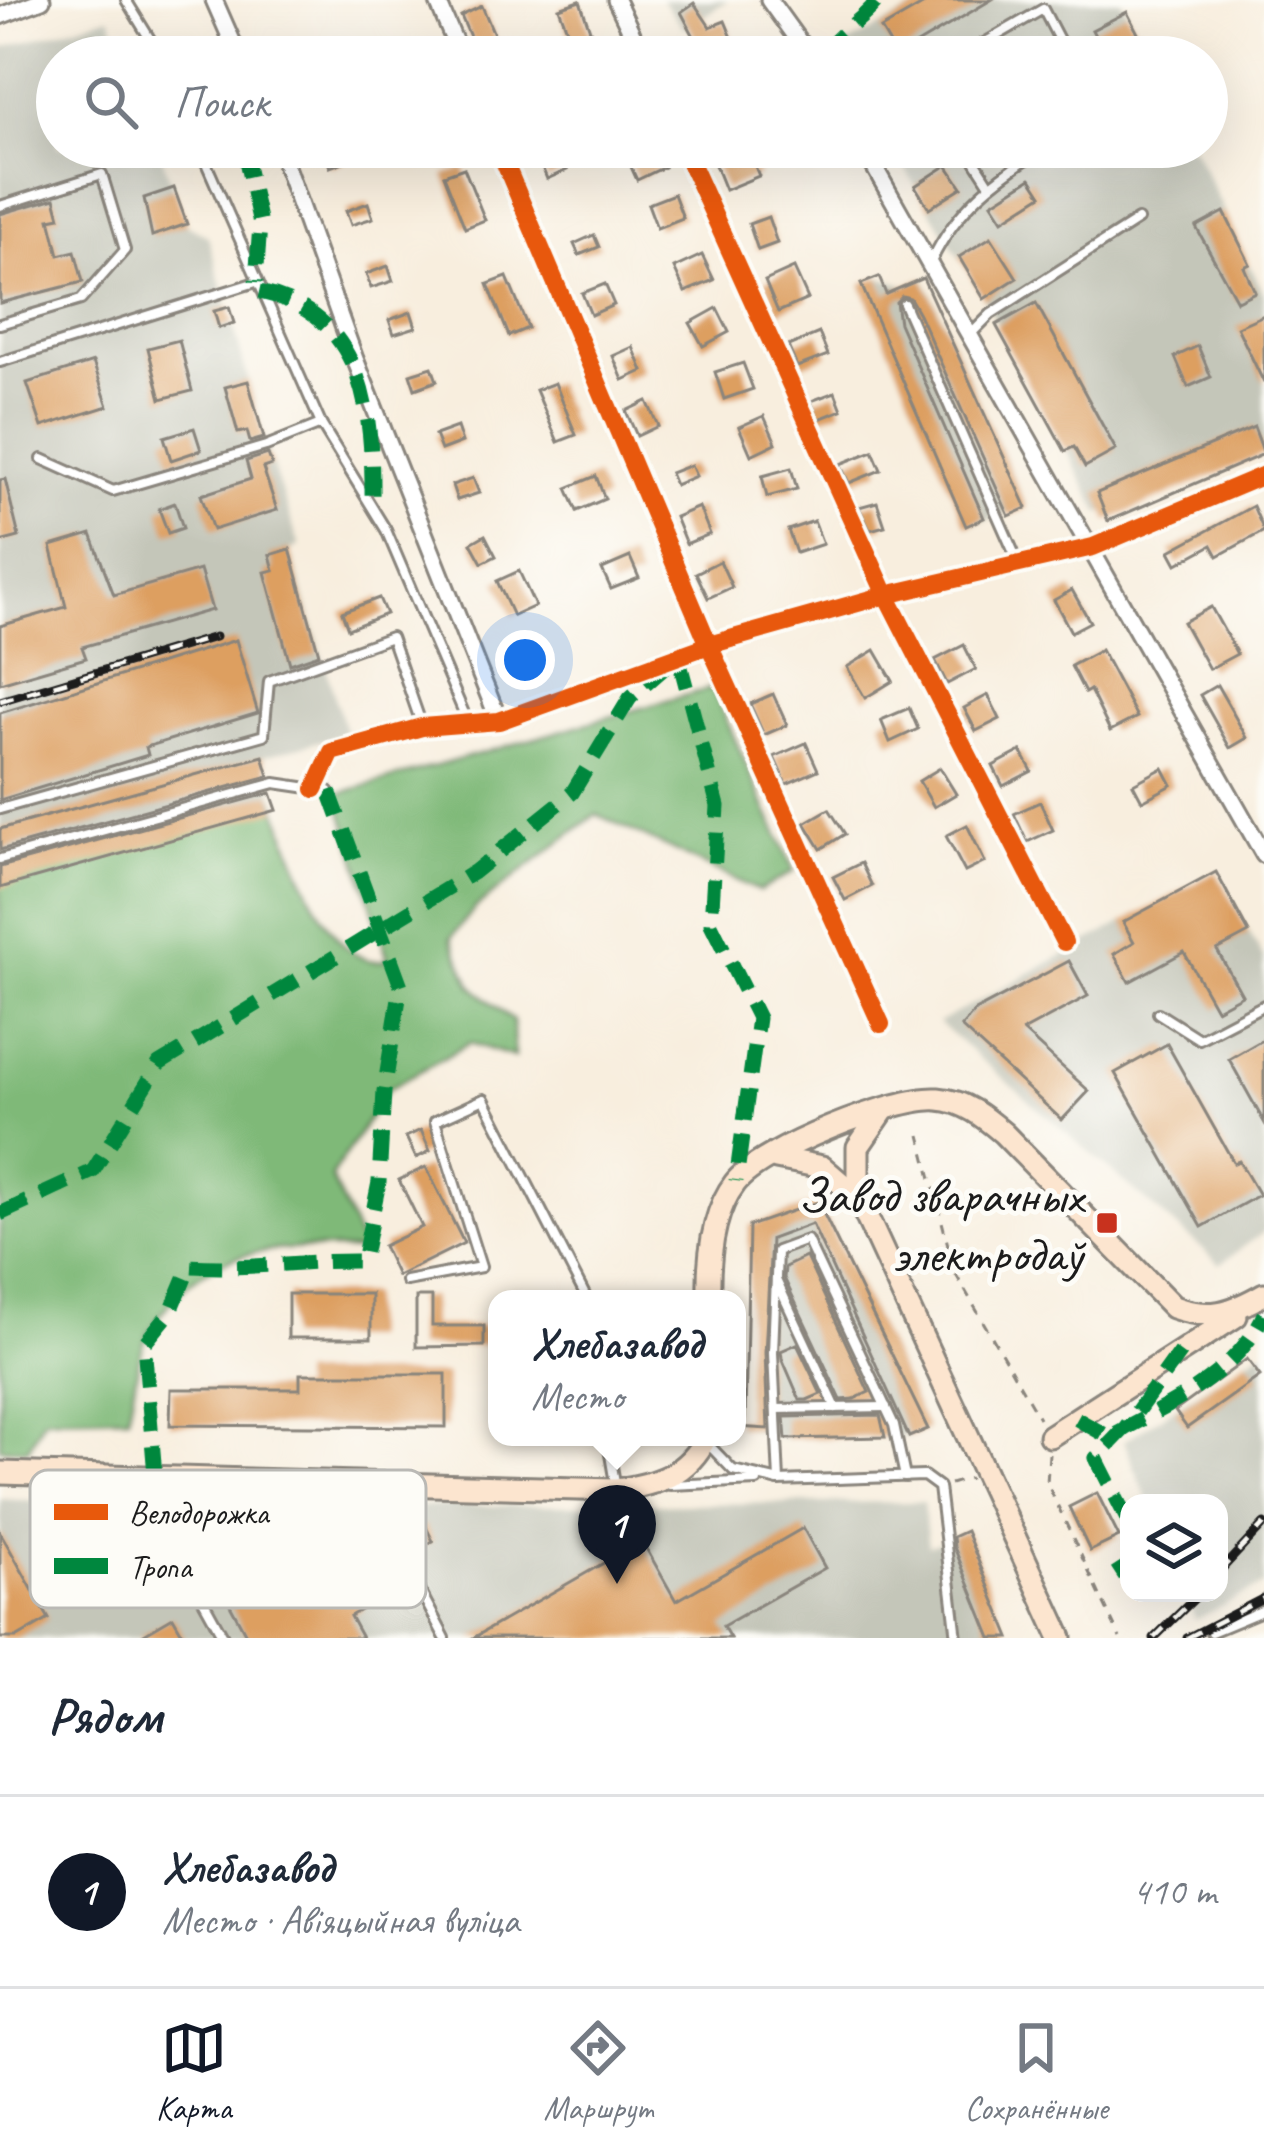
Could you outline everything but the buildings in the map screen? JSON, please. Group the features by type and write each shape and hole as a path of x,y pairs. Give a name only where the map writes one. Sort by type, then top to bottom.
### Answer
{"main road":[{"path":"710,1290 718,1209 738,1179 771,1157 886,1107 936,1099 979,1113 1173,1307 1202,1317 1262,1301"},
{"path":"858,1198 859,1148 886,1107"},
{"path":"771,1157 822,1167 858,1198 1060,1636"},
{"path":"1050,1436 1262,1301"},
{"path":"426,1482 616,1490 652,1485 694,1458 701,1446"},
{"path":"0,1473 30,1473"}],"street":[{"path":"0,16 42,0"},
{"path":"214,0 230,36"},
{"path":"437,0 452,36"},
{"path":"616,0 633,36"},
{"path":"769,0 795,36"},
{"path":"287,168 355,358 500,722"},
{"path":"507,168 709,645 881,1024"},
{"path":"693,168 886,595 1064,943"},
{"path":"875,168 1094,547 1264,855"},
{"path":"322,790 332,752 422,727 500,722 709,645 886,595 1094,547 1264,476"}],"lane":[{"path":"126,0 148,36"},
{"path":"996,36 1043,9 1057,36"},
{"path":"208,168 320,424 386,530 470,727"},
{"path":"979,168 989,183"},
{"path":"930,263 945,233 989,183 1012,168"},
{"path":"0,206 102,174 124,250 81,300 0,324"},
{"path":"971,334 991,314 1138,220"},
{"path":"0,362 256,282"},
{"path":"904,304 1019,564"},
{"path":"42,459 112,491 266,446 320,424"},
{"path":"0,809 264,734 269,681 392,637 422,727"},
{"path":"0,860 275,783 322,790"},
{"path":"1158,1013 1199,1039 1264,1004"},
{"path":"406,1281 481,1268 435,1121 484,1100 582,1290"},
{"path":"779,1481 777,1251 807,1240 886,1407 905,1477"},
{"path":"776,1278 836,1408"},
{"path":"776,1409 886,1407"},
{"path":"609,1446 616,1490"},
{"path":"711,1446 733,1470 779,1481"},
{"path":"652,1485 924,1476 939,1487 958,1638"},
{"path":"426,1602 445,1638"},
{"path":"207,1608 224,1638"},
{"path":"1211,1632 1264,1610"}],"path":[{"path":"920,1135 955,1273 1050,1436 1047,1483 1120,1638"},
{"path":"939,1487 971,1477"}],"shaded area":[{"path":"662,0 728,0 684,29"},
{"path":"931,0 1121,0 1139,36 864,36"},
{"path":"110,16 117,36 43,36"},
{"path":"36,38 36,168 166,168 186,224 208,236 272,465 300,546 291,550 346,734 264,756 277,810 0,888 0,49"},
{"path":"905,168 1203,168 1264,294 1264,454 1100,513 984,299"},
{"path":"879,277 906,285 924,277 1027,508 966,526 861,284"},
{"path":"1216,872 1264,959 1264,1232 1220,1264 938,1023"},
{"path":"818,1202 928,1429 909,1437 786,1439 746,1429 749,1226"},
{"path":"1264,1349 1264,1585 1195,1620 1188,1602 1228,1602 1228,1494 1145,1494 1124,1441"},
{"path":"0,1499 30,1501 30,1608 426,1608 426,1506 923,1502 928,1546 966,1531 1009,1638 0,1638"}],"green space":[{"path":"712,688 794,871 759,891 596,814 475,908 451,938 472,986 513,1021 514,1057 470,1043 388,1089 331,1177 364,1251 272,1250 219,1264 173,1299 152,1327 128,1416 44,1418 28,1449 0,1448 0,877 273,799 301,872 330,928 347,948 367,960 388,959 337,794"}],"railway":[{"path":"0,701 215,637"},
{"path":"1228,1562 1264,1524"},
{"path":"1187,1638 1264,1598"},
{"path":"1154,1638 1191,1602"}],"marked path":[{"path":"841,36 878,0"},
{"path":"248,168 260,224 256,282"},
{"path":"260,292 295,304 322,322 342,346 365,404 372,507"},
{"path":"0,1214 93,1171 159,1064 474,872 572,793 630,698 678,656 718,806 711,924 758,1018 736,1181"},
{"path":"155,1470 144,1344 171,1311 190,1266 363,1261 379,1182 384,1091 401,986 329,791"},
{"path":"1077,1419 1109,1437 1153,1413 1218,1372 1252,1336 1264,1314"},
{"path":"1120,1505 1096,1458 1125,1428 1180,1352"},
{"path":"1115,1574 1120,1571"}],"cycle path":[{"path":"507,168 709,645 881,1024"},
{"path":"693,168 886,595 1064,942"},
{"path":"315,789 332,752 422,727 499,721 709,645 886,595 1093,547 1264,475"}],"place":[{"name":"Завод зварачных электродаў","path":"1107,1223"},
{"name":"Хлебазавод","path":"617,1584"}]}
